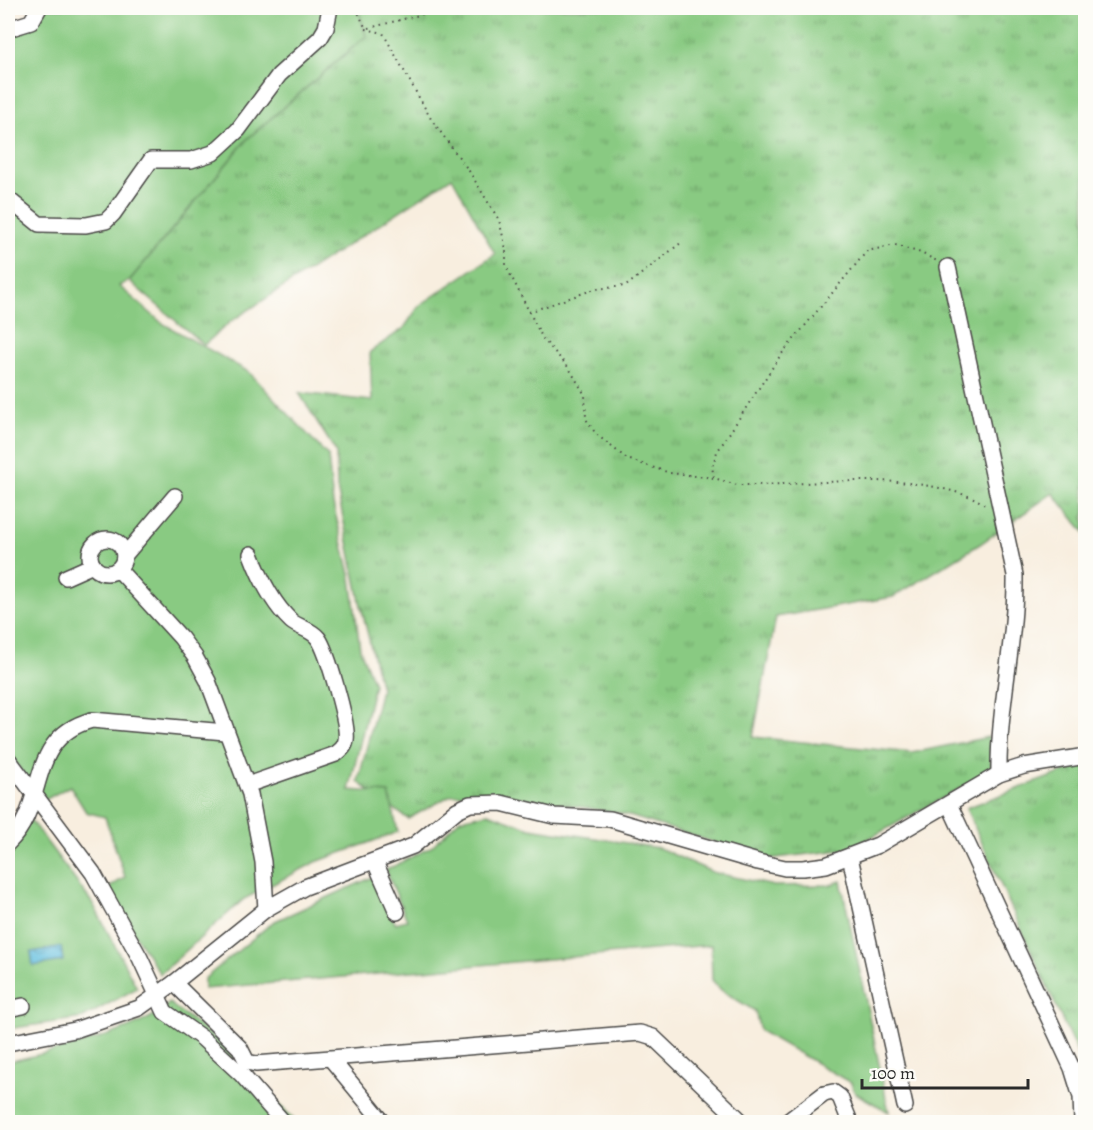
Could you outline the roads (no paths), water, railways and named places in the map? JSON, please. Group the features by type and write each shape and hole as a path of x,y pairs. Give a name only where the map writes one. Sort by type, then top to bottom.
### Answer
{"street":[{"path":"8,29 32,22 39,8"},
{"path":"8,199 29,219 39,224 86,225 106,221 114,214 151,160 202,158 227,143 268,86 320,38 326,28 330,8"},
{"path":"948,267 1015,575 1016,601 1000,723 999,774"},
{"path":"175,496 121,562 105,573 93,565 91,550 102,540 117,542 121,562 195,657 208,681 225,732 237,754 247,785 260,843 266,909"},
{"path":"247,785 336,754 346,743 347,734 342,710 318,638 292,622 278,606 258,574 251,554"},
{"path":"66,577 93,565"},
{"path":"8,843 20,825 34,793 50,747 75,724 92,720 225,732"},
{"path":"8,1043 104,1022 139,1008 174,983 266,909 305,887 413,846 457,810 483,801 501,802 554,816 610,819 786,867 826,865 878,845 999,774 1024,766 1086,756"},
{"path":"8,759 93,873 140,958 165,1012 202,1038 226,1060 283,1122"},
{"path":"949,804 1072,1068 1081,1097 1082,1122"},
{"path":"850,857 905,1106"},
{"path":"375,862 396,912"},
{"path":"174,983 240,1048 247,1062 256,1064 640,1033 653,1037 742,1122"},
{"path":"8,1009 23,1006"},
{"path":"331,1059 383,1122"},
{"path":"787,1122 824,1094 832,1092 840,1097 850,1122"}],"water":[{"path":"61,947 63,961 33,966 31,952"}]}
